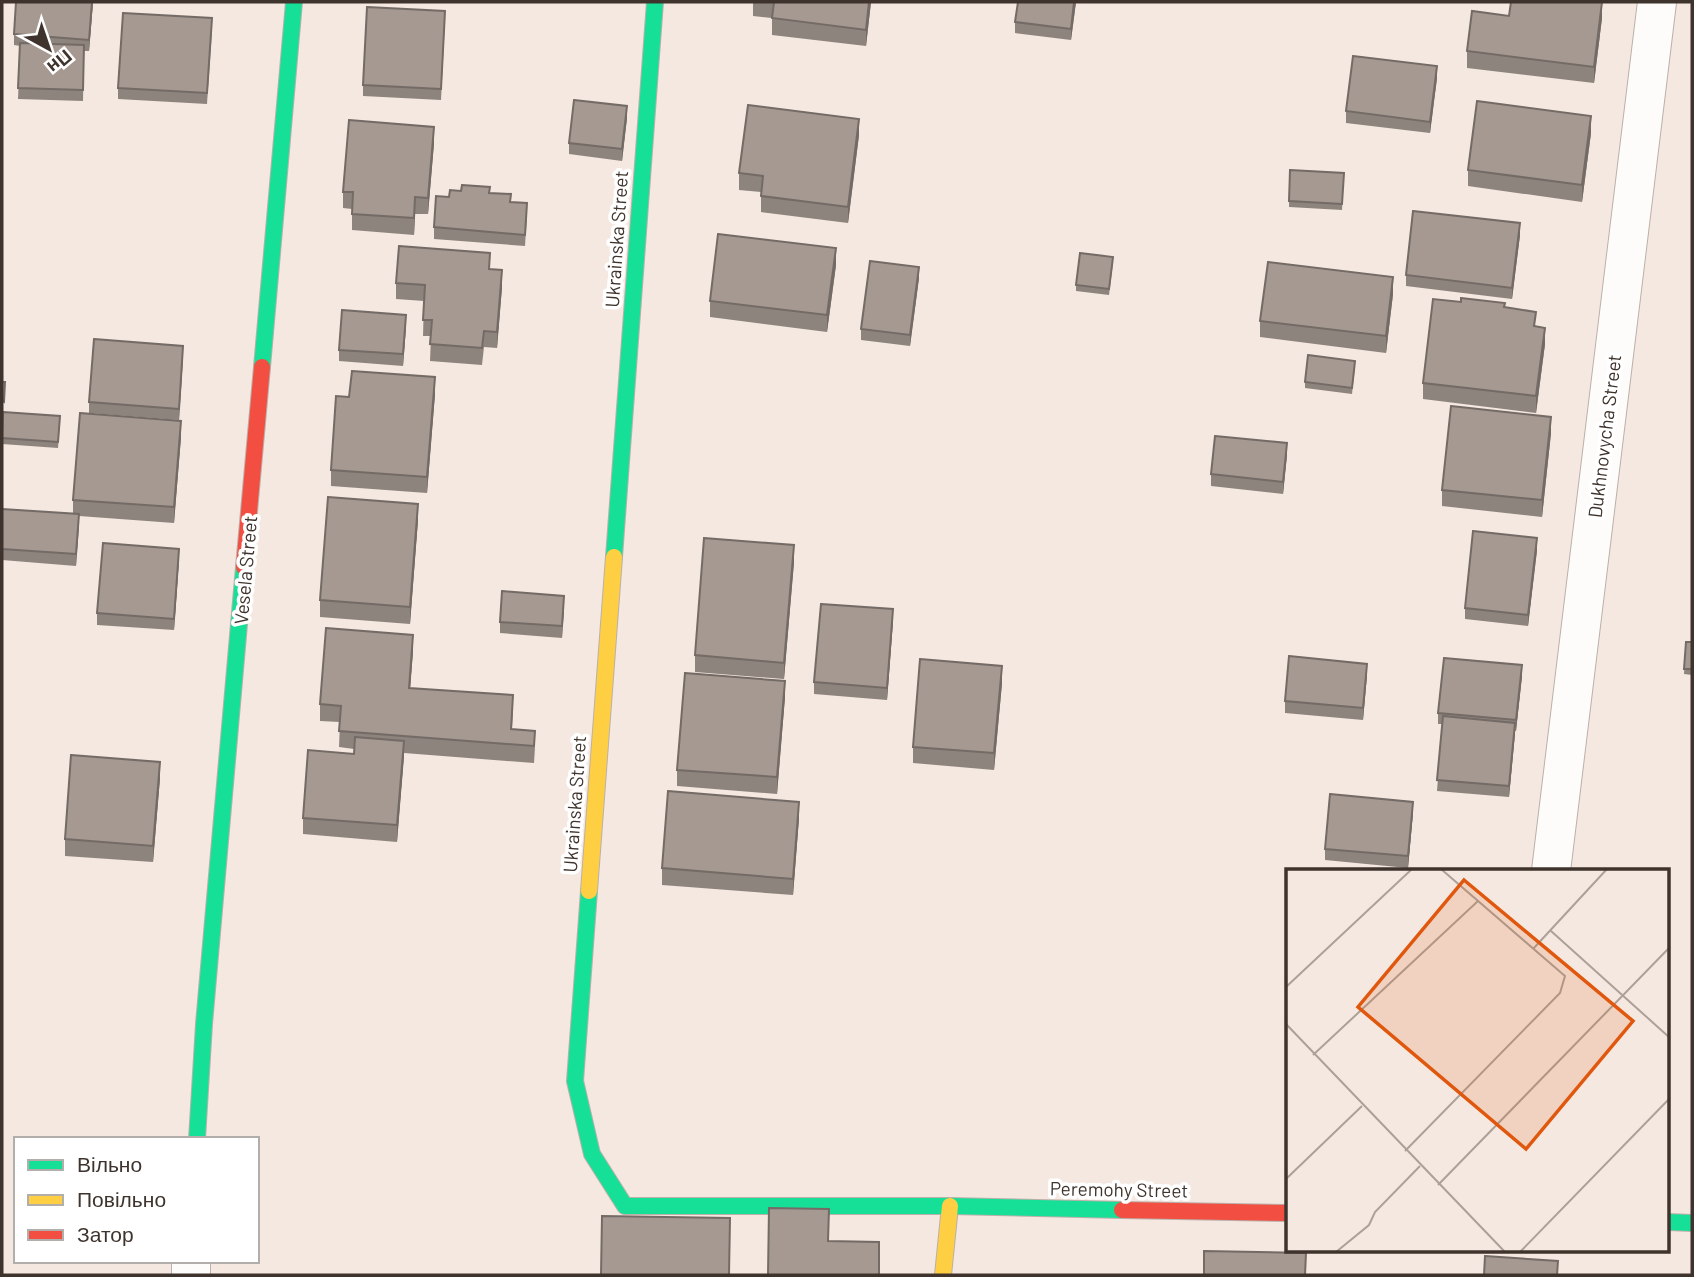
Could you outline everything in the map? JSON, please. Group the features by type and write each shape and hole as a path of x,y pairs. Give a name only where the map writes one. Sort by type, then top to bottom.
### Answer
{"street":[{"name":"Vesela Street","path":"197,1137 204,1024 294,2"},
{"name":"Ukrainska Street","path":"655,2 575,1081 592,1154 625,1206 950,1206"},
{"name":"Dukhnovycha Street","path":"1552,869 1657,2"},
{"name":"Peremohy Street","path":"950,1206 1286,1213"},
{"path":"943,1275 950,1206"},
{"path":"1670,1222 1692,1223"}],"building":[{"path":"16,2 92,2 89,40 14,34"},
{"path":"774,2 869,2 866,30 772,18"},
{"path":"1018,2 1074,2 1071,29 1015,22"},
{"path":"1511,2 1602,2 1594,67 1467,51 1472,11 1509,16"},
{"path":"367,7 445,11 441,89 363,85"},
{"path":"123,13 212,18 207,93 118,88"},
{"path":"20,43 84,45 83,90 18,88"},
{"path":"1353,56 1437,66 1430,122 1346,111"},
{"path":"574,100 627,106 622,149 569,143"},
{"path":"1477,101 1591,116 1582,185 1468,170"},
{"path":"748,105 859,119 848,207 761,196 763,176 739,173"},
{"path":"349,120 434,127 428,198 415,197 414,218 352,214 353,192 343,192"},
{"path":"1290,170 1344,173 1342,204 1289,201"},
{"path":"462,185 490,187 489,193 511,194 510,202 527,203 525,235 434,227 436,196 449,197 450,190 461,191"},
{"path":"1413,211 1520,223 1512,288 1406,275"},
{"path":"718,234 836,248 827,315 710,301"},
{"path":"399,246 490,253 489,269 502,270 497,332 484,331 482,348 430,344 432,320 423,320 425,285 396,283"},
{"path":"1080,253 1113,257 1109,289 1076,285"},
{"path":"870,261 919,267 910,335 861,329"},
{"path":"1268,262 1393,277 1386,336 1260,321"},
{"path":"1461,298 1505,303 1504,307 1536,312 1534,326 1545,328 1536,396 1423,383 1433,299 1461,302"},
{"path":"342,310 406,315 403,354 339,350"},
{"path":"94,339 183,346 179,409 89,402"},
{"path":"1308,355 1355,361 1352,388 1305,382"},
{"path":"352,371 435,377 427,477 331,470 336,396 349,397"},
{"path":"2,382 5,382 4,402 2,401"},
{"path":"1451,406 1551,417 1542,500 1442,490"},
{"path":"3,412 60,416 58,442 2,438"},
{"path":"80,413 181,421 174,507 73,500"},
{"path":"1215,436 1287,443 1283,482 1211,474"},
{"path":"328,497 418,504 410,607 320,600"},
{"path":"2,509 79,514 76,554 2,549"},
{"path":"1473,531 1537,538 1528,615 1465,608"},
{"path":"704,538 794,545 784,663 695,655"},
{"path":"103,543 179,549 174,619 97,613"},
{"path":"502,591 564,596 562,626 500,622"},
{"path":"821,604 893,609 887,688 814,682"},
{"path":"326,628 413,635 409,688 513,695 511,729 535,731 534,746 339,731 341,706 320,704"},
{"path":"1686,642 1692,642 1692,669 1684,669"},
{"path":"1289,656 1367,664 1363,708 1285,701"},
{"path":"1444,658 1522,665 1516,720 1438,713"},
{"path":"920,659 1002,666 994,753 913,747"},
{"path":"685,673 785,681 777,777 677,770"},
{"path":"1443,716 1515,723 1509,786 1437,780"},
{"path":"355,737 404,741 397,825 303,818 308,750 354,754"},
{"path":"71,755 160,762 153,846 65,839"},
{"path":"668,791 799,802 793,879 662,868"},
{"path":"1330,794 1413,802 1408,856 1325,849"},
{"path":"769,1208 829,1209 828,1241 879,1242 879,1275 768,1275"},
{"path":"602,1216 730,1218 729,1275 601,1275"},
{"path":"1204,1251 1306,1253 1305,1275 1204,1275"},
{"path":"1485,1256 1558,1261 1557,1275 1484,1275"}],"traffic: fast":[{"path":"262,367 294,2"},
{"path":"614,557 655,2"},
{"path":"197,1137 204,1024 244,567"},
{"path":"589,891 575,1081 592,1154 625,1206 950,1206 1122,1210"},
{"path":"1670,1222 1692,1223"}],"traffic: slow":[{"path":"589,891 614,557"},
{"path":"943,1275 950,1206"}],"traffic: jam":[{"path":"244,567 262,367"},
{"path":"1122,1210 1286,1213"}]}
